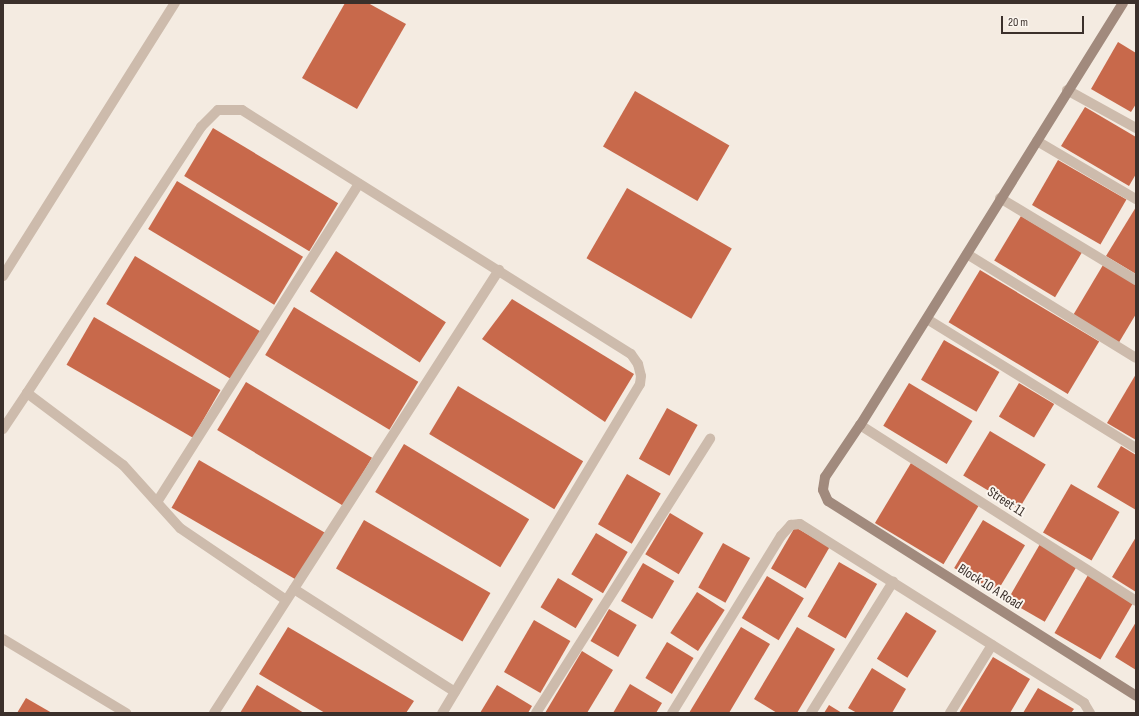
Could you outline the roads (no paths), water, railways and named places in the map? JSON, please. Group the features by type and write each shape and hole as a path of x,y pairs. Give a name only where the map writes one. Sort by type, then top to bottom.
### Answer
{"street":[{"path":"3,276 175,3"},
{"path":"860,425 927,319 1067,90 1123,3"},
{"path":"1067,90 1136,128"},
{"path":"3,429 201,127 218,110 242,110 631,354 638,364 641,376 640,384 442,713"},
{"path":"1036,141 1136,199"},
{"path":"157,502 359,184"},
{"path":"1000,198 1136,280"},
{"path":"967,254 1136,358"},
{"path":"214,713 499,270"},
{"path":"927,319 1136,448"},
{"path":"27,393 123,465 180,528 286,600"},
{"name":"Block 10 A Road","path":"860,425 825,477 823,490 828,502 1136,696"},
{"name":"Street 11","path":"860,425 1136,601"},
{"path":"536,713 710,439"},
{"path":"672,713 782,536 791,525 807,526 1084,703 1090,713"},
{"path":"811,713 893,582"},
{"path":"294,589 455,692"},
{"path":"3,639 126,713"},
{"path":"950,713 992,645"}]}
